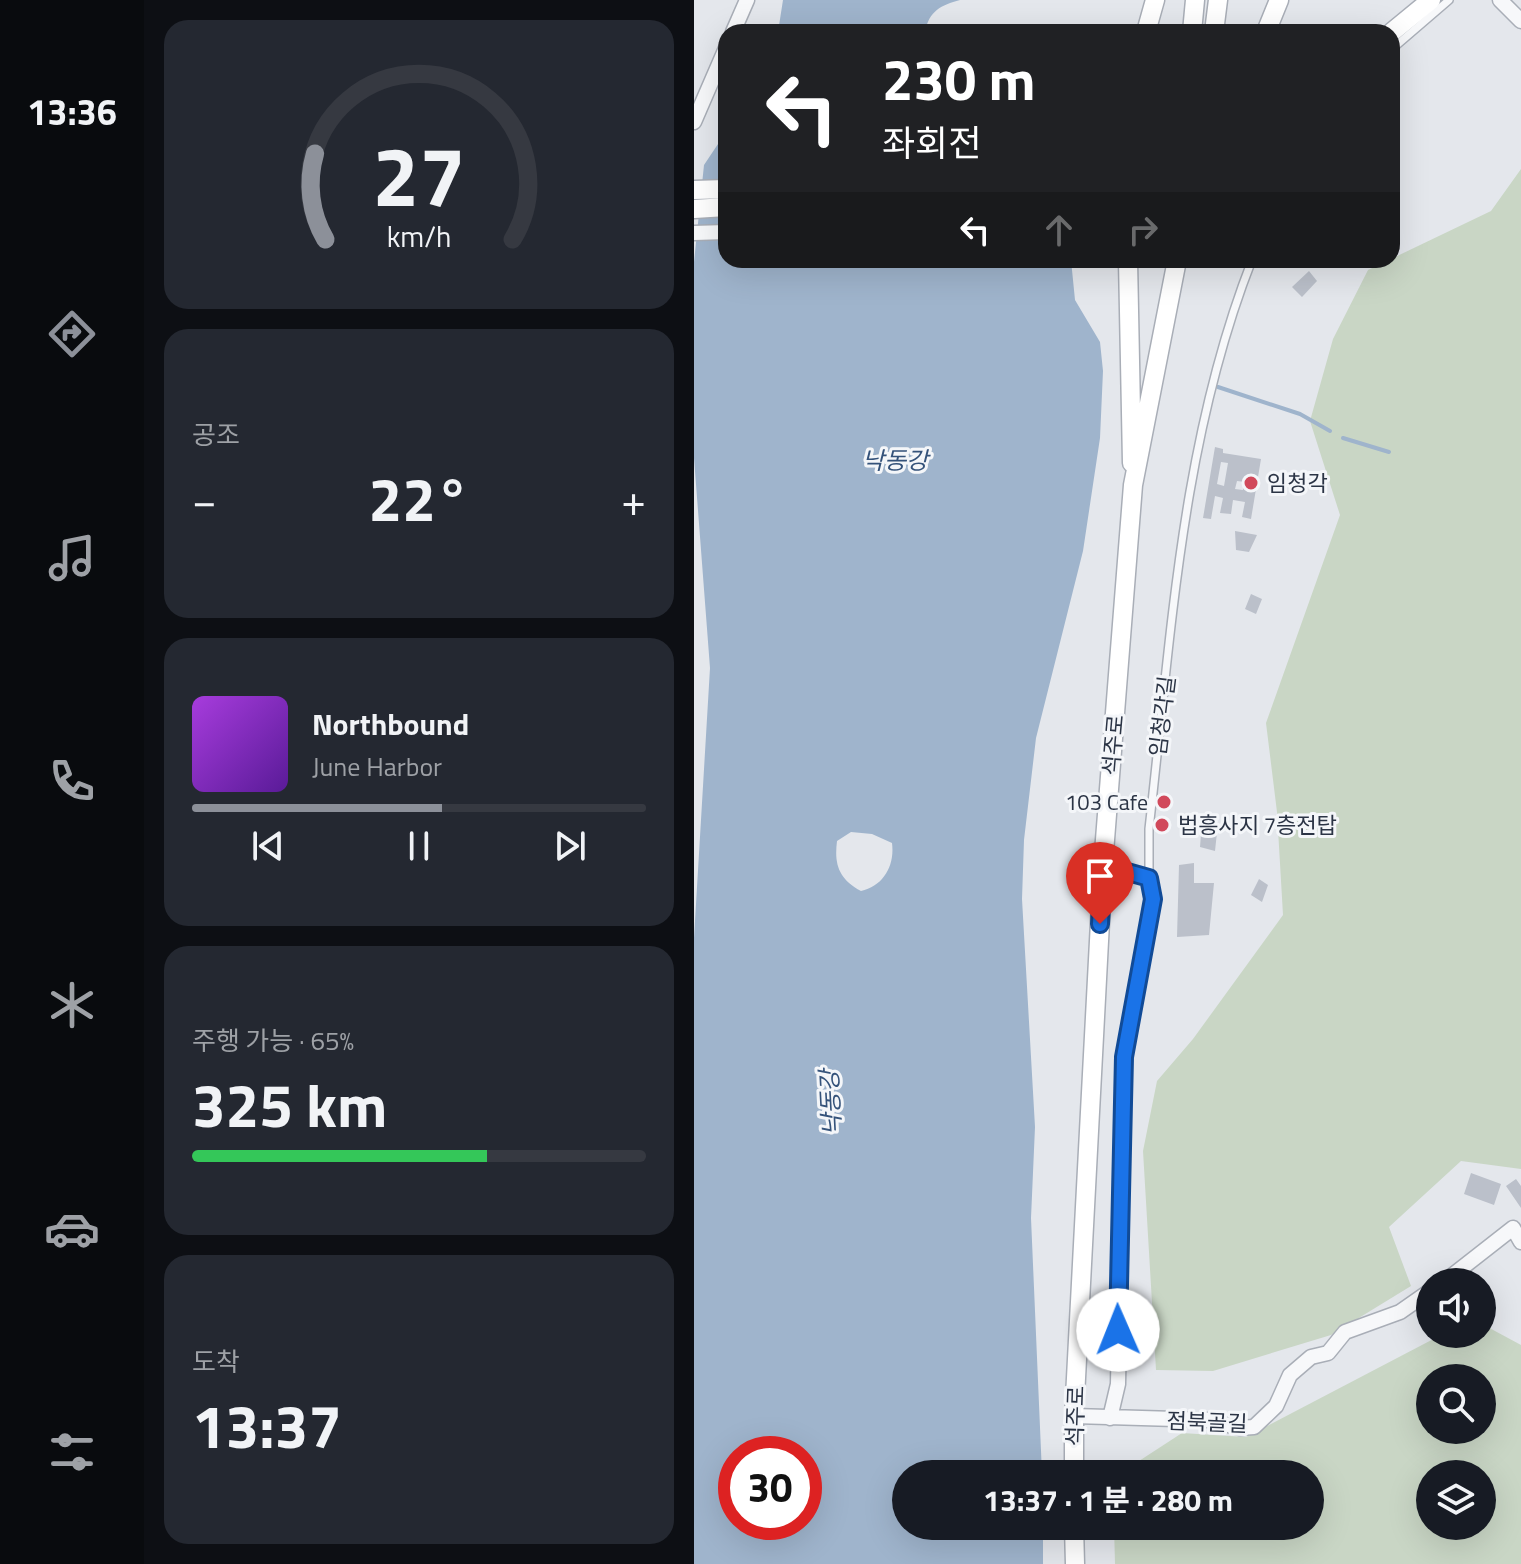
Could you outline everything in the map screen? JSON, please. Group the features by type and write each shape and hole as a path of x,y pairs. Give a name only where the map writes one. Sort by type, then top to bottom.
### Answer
{"street":[{"path":"736,24 747,0"},
{"path":"1148,24 1155,0"},
{"path":"1193,24 1195,0"},
{"path":"1215,24 1218,0"},
{"path":"1269,24 1279,0"},
{"path":"1400,25 1431,0"},
{"path":"1500,0 1521,21"},
{"path":"694,122 718,66"},
{"path":"694,190 718,189"},
{"path":"694,209 718,208"},
{"path":"694,233 718,232"},
{"path":"1128,268 1128,420 1133,485"},
{"name":"석주로","path":"1074,1460 1103,865 1133,485 1175,268"},
{"path":"1103,865 1149,878"},
{"name":"임청각길","path":"1110,1418 1118,1384 1124,1057 1153,899 1149,878"},
{"path":"1462,1268 1513,1228 1521,1242"},
{"name":"점북골길","path":"1074,1416 1209,1420 1240,1428 1254,1427 1276,1406 1290,1375 1311,1357 1328,1353 1345,1332 1400,1312 1416,1301"},
{"path":"1074,1540 1075,1564"}],"lane":[{"path":"1400,42 1449,0"},
{"name":"임청각길","path":"1149,878 1149,829 1185,515 1205,411 1232,312 1249,268"}],"green space":[{"path":"1521,169 1521,1169 1461,1161 1389,1227 1411,1286 1331,1335 1213,1371 1156,1370 1143,1151 1157,1081 1193,1039 1283,915 1277,812 1266,723 1340,515 1310,421 1333,339 1368,270 1400,268 1400,255 1491,211"},
{"path":"1496,1332 1521,1345 1521,1564 1115,1564 1114,1540 1324,1540 1324,1460 1141,1460 1182,1433 1246,1437 1416,1348 1496,1348"}],"water":[{"path":"783,0 960,0 937,10 927,24 779,24"},
{"name":"낙동강","path":"718,144 718,268 1072,268 1075,300 1100,342 1103,371 1100,438 1083,551 1036,738 1024,840 1022,899 1035,1127 1031,1218 1041,1460 892,1460 892,1540 1043,1540 1043,1564 694,1564 694,938 710,668 694,458 694,262 704,165","holes":["851,832 872,834 892,843 892,860 886,874 876,885 861,891 843,876 837,864 837,841"]}],"building":[{"path":"1309,271 1317,281 1302,297 1292,287"},
{"name":"임청각","path":"1215,447 1223,449 1223,453 1261,459 1251,519 1242,517 1245,502 1233,500 1231,514 1220,513 1223,498 1215,496 1211,519 1203,518","holes":["1221,462 1228,463 1224,486 1217,484","1237,481 1245,482 1243,490 1235,489"]},
{"path":"1235,531 1257,535 1249,552 1236,550"},
{"path":"1251,594 1262,599 1256,614 1245,609"},
{"path":"1202,821 1218,823 1215,851 1200,847"},
{"path":"1194,863 1194,883 1214,883 1209,935 1177,937 1179,865"},
{"path":"1259,879 1268,885 1262,902 1251,895"},
{"path":"1471,1173 1501,1184 1494,1205 1464,1194"},
{"path":"1516,1179 1521,1186 1521,1208 1506,1186"}],"waterway":[{"path":"1218,387 1300,414 1330,431"},
{"path":"1343,438 1389,452"}],"place":[{"name":"임청각","path":"1251,483"},
{"name":"103 Cafe","path":"1164,802"},
{"name":"법흥사지 7층전탑","path":"1162,825"}],"route":[{"path":"1100,924 1103,865 1149,878 1153,899 1124,1057 1118,1330"}]}
